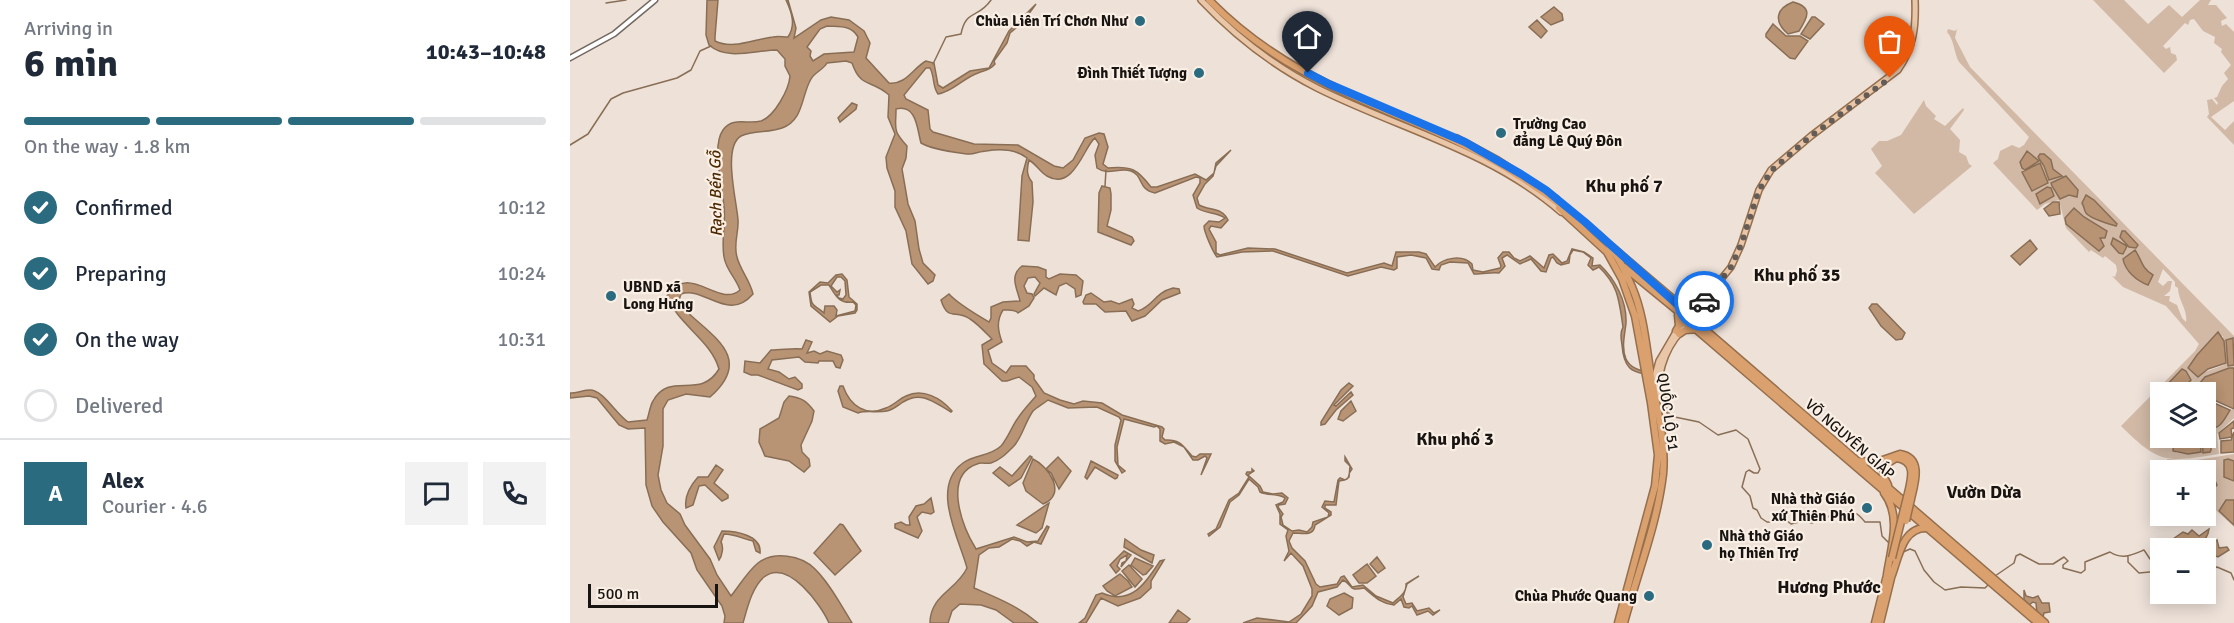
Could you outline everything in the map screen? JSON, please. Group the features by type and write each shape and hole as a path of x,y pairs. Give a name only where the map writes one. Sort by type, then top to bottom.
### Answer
{"highway":[{"path":"1202,0 1244,33 1318,81 1464,144 1493,161"},
{"path":"1210,0 1219,13 1243,36 1290,70 1370,109 1404,120 1412,127 1493,161"},
{"name":"VÕ NGUYÊN GIÁP","path":"1493,161 1544,192 1607,243 1616,258 1676,307"},
{"name":"VÕ NGUYÊN GIÁP","path":"1493,161 1554,203 1605,251 1676,307 1691,316 1701,328 1879,485 2045,623"},
{"name":"QUỐC LỘ 51","path":"1616,258 1637,301 1653,377 1658,455 1655,486 1618,623"},
{"path":"1677,333 1679,318 1676,307 1685,308 1701,328"},
{"path":"1677,333 1701,328"},
{"name":"VÕ NGUYÊN GIÁP","path":"1701,328 1889,488 2038,623"},
{"name":"QUỐC LỘ 51","path":"1624,623 1661,487 1663,454 1654,403"},
{"path":"1858,461 1877,462 1900,454 1910,458 1916,468 1880,623"},
{"path":"1889,488 1883,475 1885,465 1892,459 1901,458 1911,467 1909,498"},
{"path":"1879,485 1893,514 1894,556"},
{"path":"1894,556 1902,548 1911,532 1920,528 1929,528"},
{"path":"1875,623 1890,575"}],"main road":[{"path":"570,58 614,34 655,0"},
{"path":"1653,377 1664,349 1731,267 1764,179 1777,164 1799,146 1898,70 1914,38 1916,0"}],"shaded area":[{"path":"707,0 718,0 715,41 736,44 788,37 792,23 786,0 788,0 796,28 794,38 821,20 831,17 849,20 864,31 870,43 866,58 889,83 905,79 926,61 934,63 938,85 943,88 970,71 989,68 1009,31 1036,4 1023,22 1010,33 1007,43 991,68 938,94 930,68 926,68 904,95 906,99 928,110 930,129 933,132 974,144 1018,145 1054,166 1063,168 1073,160 1085,138 1099,133 1104,134 1108,147 1103,164 1108,168 1133,170 1142,176 1151,187 1195,174 1206,180 1214,173 1197,198 1199,205 1219,211 1228,220 1221,228 1211,226 1209,229 1216,242 1216,253 1220,255 1248,248 1275,249 1347,273 1384,263 1392,266 1396,252 1419,252 1426,254 1435,267 1448,259 1458,258 1472,264 1473,270 1483,272 1500,268 1498,258 1503,252 1509,252 1520,261 1530,256 1544,268 1549,255 1553,254 1562,263 1567,261 1572,249 1584,252 1593,258 1592,266 1600,265 1619,291 1626,315 1624,345 1626,359 1629,364 1639,370 1665,381 1670,394 1670,416 1666,412 1662,384 1650,376 1632,370 1628,365 1624,357 1621,340 1623,327 1617,294 1611,281 1599,267 1593,270 1588,265 1591,258 1583,252 1573,250 1569,263 1561,265 1553,257 1551,258 1546,272 1541,271 1531,259 1520,264 1507,255 1502,258 1505,266 1499,273 1474,274 1468,263 1450,262 1441,265 1439,270 1432,269 1426,258 1411,255 1397,257 1397,268 1394,270 1381,267 1348,276 1273,251 1242,252 1217,257 1204,226 1209,221 1219,222 1225,218 1197,208 1193,195 1200,183 1200,178 1196,177 1155,193 1149,191 1145,189 1138,176 1131,171 1105,171 1097,168 1095,155 1099,144 1095,138 1071,173 1064,178 1056,179 1047,176 1029,160 1028,171 1032,182 1033,202 1029,241 1018,240 1022,176 1027,158 1007,150 969,154 926,145 921,143 912,114 903,108 896,109 896,129 907,146 902,169 908,204 915,221 923,263 935,275 933,281 928,284 912,264 906,231 895,207 895,191 887,168 886,157 895,134 888,117 889,95 859,77 852,63 846,61 827,63 811,79 801,107 789,124 777,130 746,134 735,142 731,163 738,220 736,252 738,262 753,294 744,302 726,305 699,295 681,294 678,303 722,346 728,357 729,369 724,382 710,397 686,394 668,400 663,409 663,446 658,475 667,503 680,514 731,596 758,563 772,557 787,556 802,560 815,569 835,595 852,623 829,623 819,606 802,586 793,578 773,573 764,577 756,586 743,623 724,623 725,616 722,606 697,570 691,553 652,506 646,485 645,428 628,429 619,425 597,398 589,396 570,398 570,393 595,391 628,422 647,420 652,403 660,392 668,387 703,383 719,369 709,349 679,316 667,296 676,286 685,283 723,294 732,294 740,290 724,257 724,213 718,157 720,137 723,130 731,123 761,121 771,114 787,88 790,76 785,66 785,59 777,50 742,54 724,53 709,45 706,35","holes":["827,26 845,27 852,30 858,37 854,52 824,54 813,61 810,56 811,51 807,47 820,29"]},
{"path":"2093,0 2124,0 2148,24 2169,5 2182,17 2200,0 2211,0 2208,5 2216,5 2227,18 2221,21 2222,26 2226,24 2234,32 2234,101 2211,117 2225,130 2234,121 2234,145 2207,117 2209,114 2207,100 2212,99 2217,105 2214,98 2217,97 2228,79 2224,73 2231,65 2221,52 2222,49 2214,43 2215,37 2203,31 2194,19 2190,20 2188,25 2185,23 2163,46 2166,49 2170,47 2171,53 2176,55 2177,60 2164,73"},
{"path":"1793,2 1804,7 1807,13 1799,31 1788,34 1780,25 1778,16 1783,8"},
{"path":"1554,7 1562,14 1563,20 1551,25 1541,17"},
{"path":"1812,17 1824,24 1810,39 1801,34"},
{"path":"1537,20 1547,31 1541,38 1529,27"},
{"path":"1773,24 1786,36 1800,36 1808,41 1795,59 1790,58 1766,37"},
{"path":"1948,29 1955,31 1957,29 1955,38 1970,67 2234,336 2234,339 2226,340 2228,365 2234,365 2234,368 2216,372 2205,377 2203,382 2192,382 2196,378 2191,382 2164,382 2199,344 2166,306 2123,287 2112,276 2115,277 2116,265 2105,256 2103,258 2091,250 2089,252 2066,228 2059,200 2045,204 2037,210 1993,163 1998,159 2000,151 2012,145 2019,148 2029,137 1959,62 1947,32","holes":["2163,269 2175,282 2186,313 2186,322 2177,305 2169,301 2170,296 2164,296 2170,291 2172,281 2168,281 2163,286 2158,282","2223,336 2224,365 2202,373 2189,368 2208,342"]},
{"path":"1924,100 1926,106 1936,116 1934,119 1945,126 1963,108 1964,110 1950,129 1960,140 1959,152 1966,156 1972,166 1914,214 1875,173 1882,166 1871,149 1879,141 1887,141 1901,135"},
{"path":"852,103 857,105 856,109 840,122 838,118"},
{"path":"1231,150 1216,166 1214,172 1216,163"},
{"path":"2027,151 2039,161 2025,170 2020,162"},
{"path":"2044,154 2051,160 2053,169 2062,176 2049,180 2038,157"},
{"path":"2040,163 2048,183 2032,191 2022,172"},
{"path":"2066,176 2078,190 2077,197 2069,195 2060,199 2051,183"},
{"path":"1102,186 1110,188 1111,194 1111,210 1107,226 1132,237 1134,241 1131,245 1098,232 1099,193"},
{"path":"2047,187 2051,188 2054,196 2040,204 2036,194"},
{"path":"2086,195 2094,200 2117,224 2116,226 2095,219 2086,213 2082,203"},
{"path":"2053,202 2059,202 2060,214 2049,216 2044,209"},
{"path":"2074,208 2107,231 2105,238 2100,238 2104,246 2099,251 2066,224 2065,218"},
{"path":"2122,231 2125,231 2138,245 2136,248 2129,247 2120,237"},
{"path":"2113,238 2127,246 2123,254 2111,244"},
{"path":"2030,240 2037,249 2020,265 2011,256"},
{"path":"2135,250 2144,267 2153,275 2148,285 2132,275 2124,263 2123,259"},
{"path":"1022,266 1046,270 1046,277 1049,279 1060,274 1076,275 1083,281 1081,295 1076,297 1075,289 1066,283 1059,286 1056,295 1044,288 1035,296 1040,283 1035,277 1028,278 1024,286 1027,293 1032,294 1034,298 1029,306 1018,313 1014,310 1003,310 998,326 1002,342 988,350 992,363 1006,373 1011,366 1026,366 1044,393 1074,404 1083,401 1102,403 1122,415 1162,427 1164,429 1162,437 1165,440 1178,442 1184,447 1174,442 1165,444 1160,441 1160,429 1157,426 1124,419 1117,447 1118,465 1125,471 1122,473 1115,461 1115,445 1121,420 1119,417 1097,407 1068,408 1048,400 1033,411 1019,439 1005,454 994,462 979,463 966,470 960,479 958,491 961,516 976,549 1014,537 1027,542 1038,541 1047,526 1049,527 1041,544 1034,542 1027,546 1012,539 999,547 989,548 979,555 974,588 1015,607 1038,623 1014,623 996,610 981,605 960,604 952,611 948,623 930,623 934,606 963,576 967,568 950,513 949,485 953,473 967,460 992,452 1001,446 1020,415 1036,396 1032,387 1019,377 1002,381 984,364 982,345 992,339 970,319 946,311 941,300 949,294 989,322 991,307 1003,302 1020,301 1016,287 1016,274"},
{"path":"842,274 847,280 849,297 857,304 857,310 855,313 838,316 830,322 811,306 809,292 820,282 828,283 836,275","holes":["837,277 845,281 846,295 843,299 836,295 839,295 840,290 837,292 831,286","821,285 829,285 836,296 844,302 853,302 856,305 855,311 836,316 837,310 834,306 825,306 824,313 812,303 810,292"]},
{"path":"1173,288 1179,289 1180,293 1162,300 1145,316 1132,321 1126,311 1105,312 1096,304 1084,304 1083,302 1086,295 1091,293 1104,302 1111,301 1119,304 1132,299 1134,304 1132,308 1138,311 1148,306 1162,293"},
{"path":"1872,304 1877,304 1905,333 1902,339 1896,340 1881,326 1869,308"},
{"path":"2218,332 2224,341 2226,363 2208,369 2198,377 2188,368"},
{"path":"2233,338 2234,365 2228,366 2226,340"},
{"path":"806,340 812,342 807,353 814,351 820,354 827,351 841,355 843,360 840,368 836,367 833,361 805,362 799,357 772,360 768,369 779,372 789,379 795,377 802,384 802,388 798,390 744,372 745,361 760,363 771,350 802,349"},
{"path":"2234,368 2234,409 2216,401 2216,382 2201,382 2205,377"},
{"path":"2182,369 2186,371 2191,380 2189,382 2170,382"},
{"path":"1349,383 1353,386 1334,405 1336,406 1351,392 1353,395 1336,410 1325,424 1321,425 1341,390"},
{"path":"840,386 843,386 854,404 865,410 872,411 889,407 906,396 919,393 937,398 952,411 928,399 916,397 889,410 858,413 843,407 838,391"},
{"path":"789,396 803,400 814,411 801,445 802,452 809,459 810,466 804,472 789,461 765,456 759,442 760,429 779,418 784,402"},
{"path":"2150,397 2150,448 2173,448 2177,453 2188,454 2201,452 2201,448 2216,448 2216,427 2230,410 2234,409 2234,418 2217,434 2219,454 2165,458 2145,448 2121,426"},
{"path":"1351,401 1356,411 1343,421 1338,419 1341,411"},
{"path":"2216,404 2230,410 2216,428"},
{"path":"2234,421 2234,428 2231,429 2232,437 2220,439 2219,433"},
{"path":"2234,432 2234,452 2221,453 2221,441 2231,440"},
{"path":"1184,447 1196,457 1200,454 1211,454 1201,475 1207,458 1205,456 1193,460"},
{"path":"2173,448 2201,448 2201,452 2188,454 2173,451"},
{"path":"2203,448 2211,448 2210,452 2203,453"},
{"path":"2234,454 2234,527 2216,510 2216,460 2197,460"},
{"path":"1030,456 1032,457 1021,478 1009,486 993,473 1000,467 1012,476"},
{"path":"1058,457 1071,471 1059,489 1051,473 1046,469"},
{"path":"1033,459 1049,474 1055,487 1054,494 1043,504 1026,491 1023,483"},
{"path":"2224,460 2234,461 2234,481 2224,477"},
{"path":"1091,461 1118,475 1117,478 1095,467 1087,479 1085,477"},
{"path":"716,465 723,470 714,483 728,495 728,498 722,501 705,485 699,486 693,505 686,508 688,491 692,484 698,477 708,477"},
{"path":"1252,469 1254,471 1248,475 1263,492 1282,493 1288,498 1285,504 1278,507 1283,514 1281,517 1283,525 1292,531 1307,532 1313,522 1328,517 1315,525 1310,533 1293,533 1289,541 1292,548 1305,561 1316,584 1320,587 1337,584 1344,576 1352,587 1343,580 1337,587 1318,592 1312,606 1296,623 1243,623 1257,618 1289,622 1301,614 1312,596 1312,589 1303,566 1291,553 1284,561 1289,551 1286,536 1288,530 1280,524 1280,514 1276,505 1283,502 1285,498 1260,492 1249,479 1239,495 1230,502 1220,527 1209,536 1208,534 1216,529 1229,500 1239,493 1249,477 1246,474 1247,472 1252,472"},
{"path":"1340,478 1345,480 1339,481 1336,505 1325,505 1325,508 1331,512 1328,517 1329,513 1322,507 1325,501 1334,502 1338,480"},
{"path":"931,498 934,512 931,514 922,512 917,517 922,531 918,538 895,528 895,524 901,522 910,525 909,517 916,506 924,504"},
{"path":"2226,500 2234,500 2234,525 2219,511"},
{"path":"1049,503 1042,528 1036,533 1017,525"},
{"path":"840,524 861,551 835,575 814,553"},
{"path":"2209,529 2206,538 2174,538 2183,532 2188,534 2192,530 2199,536"},
{"path":"722,531 747,535 757,542 760,553 756,551 753,541 724,534 719,560 714,547"},
{"path":"1125,539 1141,550 1154,555 1152,563 1124,547"},
{"path":"2216,541 2219,548 2227,547 2229,550 2218,557 2216,556"},
{"path":"1124,551 1131,555 1126,561 1127,555 1120,559 1117,566 1120,569 1116,573 1110,565"},
{"path":"1377,557 1385,568 1378,573 1370,564"},
{"path":"1135,558 1153,566 1143,575 1131,565"},
{"path":"1164,560 1151,581 1151,588 1140,598 1118,606 1101,598 1086,623 1079,623 1085,618 1096,595 1102,593 1121,597 1137,590 1160,561"},
{"path":"1367,564 1376,576 1367,583 1359,583 1353,575"},
{"path":"1129,565 1142,579 1135,587 1122,571"},
{"path":"1120,574 1132,587 1115,596 1103,586"},
{"path":"1363,585 1376,596 1393,603 1405,590 1403,597 1406,604 1412,603 1417,611 1429,608 1434,613 1440,610 1433,615 1428,611 1417,615 1412,606 1404,607 1401,599 1394,605 1385,603 1364,588 1352,587"},
{"path":"2024,590 2026,596 2033,598 2038,596 2042,603 2049,603 2050,612 2044,613 2043,617 2037,613 2036,603 2029,605 2024,600"},
{"path":"1344,593 1353,598 1352,608 1339,615 1327,606 1330,599"},
{"path":"1178,610 1190,619 1186,623 1169,623"}],"waterway":[{"path":"606,3 626,0"},
{"path":"933,64 946,37 961,34 969,17 982,10 991,0"},
{"path":"570,145 588,134 611,99 623,93 677,78 691,70 700,51 711,46"},
{"path":"1105,186 1106,170"},
{"path":"1670,416 1699,422 1718,435 1736,430 1748,439 1760,469 1758,473 1749,470 1746,472 1742,487 1750,496 1753,508 1767,522 1782,517 1791,524 1803,521 1812,523 1832,515 1836,517 1852,512 1865,522 1880,522 1882,536 1891,545"},
{"path":"1901,553 1910,549 1915,551 1924,570 1945,590 1961,587 1985,588 1988,585"},
{"path":"1995,576 2014,563 2016,556 2020,554 2039,564 2053,564 2064,557 2068,561 2063,568 2081,573 2085,570 2085,562 2110,552 2123,556 2144,550 2150,559"},
{"path":"2128,557 2128,562 2139,573 2150,572"},
{"path":"2216,567 2231,573 2234,580"}],"way so far":[{"path":"1704,301 1731,267 1764,179 1777,164 1811,136 1890,78"}],"place":[{"name":"Chùa Liên Trí Chơn Như","path":"1140,21"},
{"name":"Đình Thiết Tượng","path":"1199,73"},
{"name":"Trường Cao đẳng Lê Quý Đôn","path":"1501,133"},
{"name":"UBND xã Long Hưng","path":"611,296"},
{"name":"Nhà thờ Giáo xứ Thiên Phú","path":"1867,508"},
{"name":"Nhà thờ Giáo họ Thiên Trợ","path":"1707,545"},
{"name":"Chùa Phước Quang","path":"1649,596"}],"district":[{"name":"Khu phố 7","path":"1624,186"},
{"name":"Khu phố 35","path":"1797,275"},
{"name":"Khu phố 3","path":"1455,439"},
{"name":"Vườn Dừa","path":"1984,492"},
{"name":"Hương Phước","path":"1829,587"}],"route":[{"path":"1308,73 1465,142 1491,156 1546,190 1679,306 1696,307 1704,301"}],"water label":[{"name":"Rạch Bến Gỗ","path":"716,194"}]}
